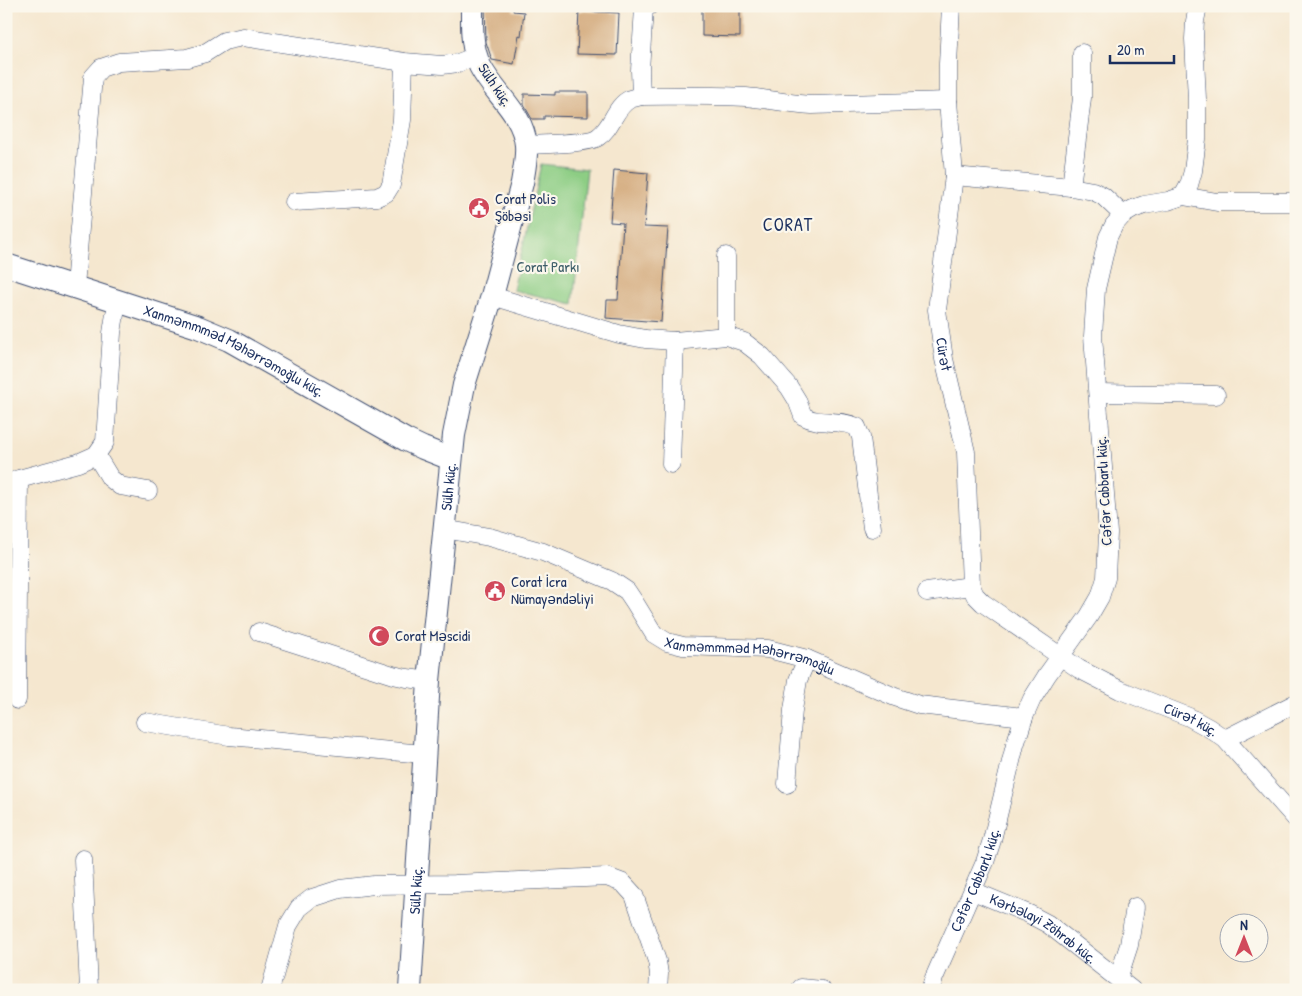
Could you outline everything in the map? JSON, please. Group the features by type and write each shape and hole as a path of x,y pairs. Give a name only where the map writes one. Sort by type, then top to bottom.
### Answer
{"street":[{"name":"Sülh küç.","path":"410,990 429,681 454,435 464,385 492,296 522,183 525,164 526,145 523,131 518,120 486,76 476,56 473,46 472,6"},
{"name":"Cürət","path":"951,6 948,101 954,176 937,310 944,360 966,452 970,586"},
{"path":"1183,196 1193,171 1197,139 1194,39 1198,6"},
{"path":"641,96 640,70 644,7"},
{"path":"75,286 93,77 101,68 120,62 187,58 204,53 224,41 243,37 404,62 442,65 458,63 476,56"},
{"path":"1071,187 1082,98 1082,53"},
{"path":"294,202 377,197 386,193 391,184 402,120 404,62"},
{"path":"526,145 581,142 596,139 603,133 623,104 630,99 641,96 749,97 812,105 948,101"},
{"path":"954,176 1071,187 1093,191 1103,196 1123,215 1132,209 1144,205 1183,196 1217,202 1296,202"},
{"name":"Cəfər Cabbarlı küç.","path":"930,990 985,862 1024,717 1032,699 1089,616 1100,597 1106,578 1108,533 1093,336 1096,289 1108,237 1114,225 1123,215"},
{"path":"726,256 726,336"},
{"name":"Xanməmmməd Məhərrəmoğlu küç.","path":"6,265 198,326 253,352 406,440 451,459"},
{"path":"492,296 619,334 645,339 675,341 726,336 744,342 762,356 789,387 797,400 803,416 812,421 848,423 857,428 861,437 872,528"},
{"path":"17,700 13,482 78,463 96,455 105,442 112,332 119,300"},
{"path":"670,464 675,341"},
{"path":"1098,393 1216,395"},
{"path":"96,455 110,478 120,486 148,491"},
{"name":"Xanməmmməd Məhərrəmoğlu","path":"444,529 489,537 528,547 612,581 627,591 654,634 667,642 683,646 768,649 807,659 919,705 1024,717"},
{"path":"927,592 970,586 983,603 1060,656"},
{"path":"259,632 393,675 429,681"},
{"name":"Cürət küç.","path":"1060,656 1079,669 1120,690 1189,717 1225,739 1296,819"},
{"path":"787,784 793,710 798,680 807,659"},
{"path":"1225,739 1296,703"},
{"path":"144,722 229,736 424,754"},
{"path":"83,860 89,990"},
{"path":"270,990 288,926 299,908 312,898 340,889 374,885 606,877 623,883 634,895 657,961 659,974 658,990"},
{"name":"Kərbəlayi Zöhrab küç.","path":"973,891 1029,914 1048,924 1132,990"},
{"path":"1118,979 1129,946 1135,907"},
{"path":"801,988 822,990"}],"green space":[{"name":"Corat Parkı","path":"541,164 587,169 573,304 513,290"}],"building":[{"path":"485,6 514,6 513,11 524,12 521,36 519,35 514,64 492,60 486,42"},
{"path":"702,6 740,6 740,37 702,36"},
{"path":"579,11 619,13 617,55 577,54"},
{"path":"555,92 588,92 588,117 544,116 544,119 532,119 524,105 524,94 555,95"},
{"path":"614,170 648,173 644,227 668,228 661,322 606,318 607,300 618,300 623,223 610,222"}],"place":[{"name":"Corat Polis Şöbəsi","path":"479,208"},
{"name":"Corat İcra Nümayəndəliyi","path":"495,591"},
{"name":"Corat Məscidi","path":"379,636"}],"district":[{"name":"CORAT","path":"788,225"}]}
